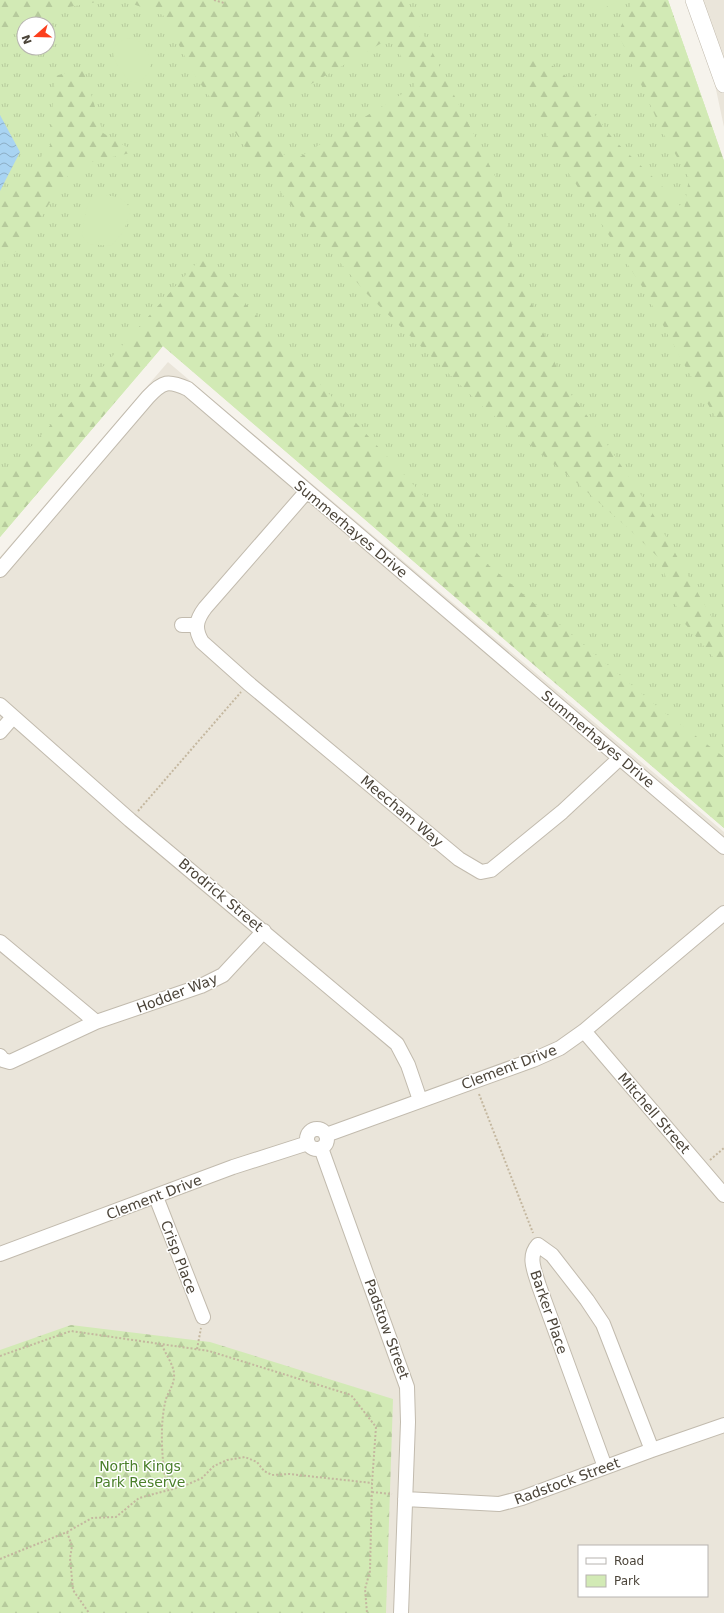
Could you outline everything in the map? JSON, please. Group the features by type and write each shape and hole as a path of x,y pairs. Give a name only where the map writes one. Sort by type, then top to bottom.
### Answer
{"street":[{"path":"694,0 724,84"},
{"name":"Summerhayes Drive","path":"0,570 158,386 166,383 176,383 188,389 724,847"},
{"name":"Meecham Way","path":"307,491 199,616 189,625 202,642 248,683 459,859 481,872 491,870 562,812 620,758"},
{"name":"Brodrick Street","path":"0,705 130,820 264,931 396,1044 408,1065 420,1100"},
{"path":"0,732 13,717"},
{"name":"Clement Drive","path":"0,1254 233,1167 319,1142 420,1100 533,1060 560,1048 584,1032 724,913"},
{"name":"Hodder Way","path":"0,1056 3,1060 10,1062 96,1022 201,986 223,975 264,931"},
{"path":"0,942 96,1022"},
{"name":"Mitchell Street","path":"584,1032 724,1195"},
{"name":"Padstow Street","path":"319,1142 407,1387 401,1613"},
{"name":"Crisp Place","path":"156,1197 202,1317"},
{"name":"Barker Place","path":"605,1467 537,1279 531,1259 533,1250 538,1245 552,1255 587,1300 603,1324 652,1450"},
{"name":"Radstock Street","path":"405,1497 499,1504 522,1498 724,1425"}],"path":[{"path":"214,0 224,3"},
{"path":"130,820 248,683"},
{"path":"474,1081 538,1245"},
{"path":"701,1168 724,1148"},
{"path":"197,1349 202,1317"},
{"path":"0,1356 71,1331 209,1351 351,1395 376,1427 372,1483 370,1572 365,1589 367,1613"},
{"path":"162,1344 174,1372 173,1386 166,1399 162,1436 164,1471 168,1489"},
{"path":"0,1559 67,1532 92,1518 116,1517 139,1498 168,1489 184,1486 202,1478 214,1466 227,1460 245,1457 257,1462 264,1471 272,1475 289,1474 372,1483"},
{"path":"372,1492 405,1497"},
{"path":"67,1532 72,1546 70,1558 73,1590 88,1613"}],"shaded area":[{"path":"688,0 724,0 724,127 711,66"},
{"path":"168,362 724,832 724,1613 0,1613 0,557"}],"green space":[{"path":"0,0 668,0 724,161 724,828 163,346 0,537"},
{"path":"0,0 108,0 69,7 47,16 16,16 16,29 0,35"},
{"path":"122,0 406,0 500,186 514,257 563,384 592,422 649,507 724,639 724,670 681,619 659,558 629,529 569,476 482,406 366,293 265,174 197,79 163,15","holes":["392,37 415,86 290,163 256,116"]},
{"path":"587,0 617,0 604,8 595,10 587,4"},
{"path":"633,0 668,0 724,161 724,431 685,366 643,288 550,144 525,75 528,49 563,73 614,140 660,184 684,210 689,178 662,131 618,33"},
{"path":"127,38 138,40 150,57 150,71 142,80 134,83 125,76 113,56 114,48 121,41"},
{"path":"83,68 103,133 135,152 94,161 65,178 25,243 0,266 0,205 50,146 55,76"},
{"path":"94,195 111,196 121,199 125,201 131,211 123,232 111,246 89,244 82,236 85,214 88,204"},
{"path":"202,257 486,563 665,713 724,757 724,828 163,346 0,537 0,481"},
{"name":"North Kings Park Reserve","path":"71,1325 210,1342 393,1399 386,1613 0,1613 0,1350"}],"water":[{"path":"0,115 20,152 0,191"}]}
